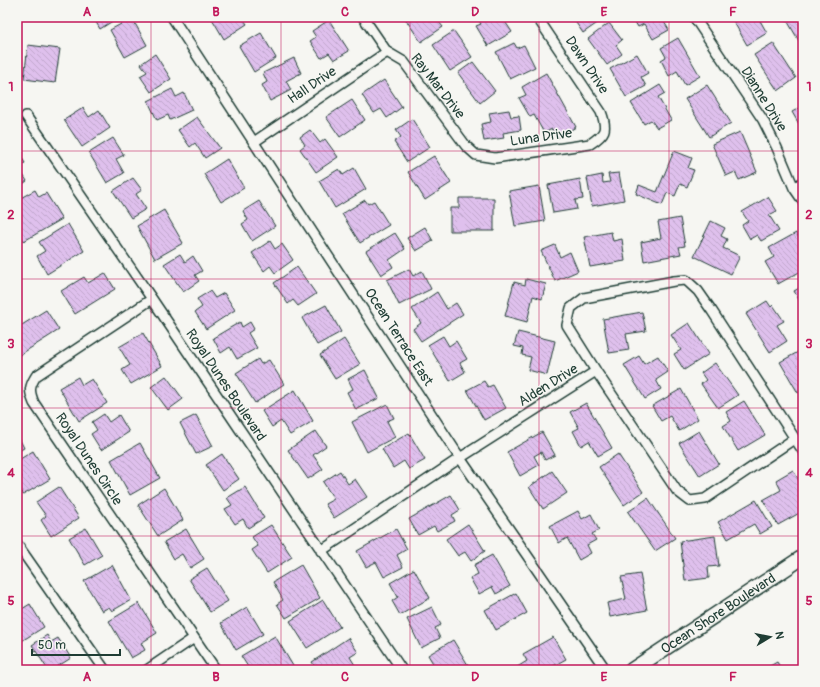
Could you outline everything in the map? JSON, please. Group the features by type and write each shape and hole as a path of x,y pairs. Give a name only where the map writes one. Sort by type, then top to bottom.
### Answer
{"main road":[{"name":"Ocean Shore Boulevard","path":"632,670 803,556"}],"street":[{"name":"Ocean Terrace East","path":"172,17 460,458 606,670"},
{"name":"Ray Mar Drive","path":"363,17 387,52 404,62 466,146 476,155"},
{"name":"Dawn Drive","path":"537,17 602,112 605,122 604,132"},
{"name":"Dianne Drive","path":"694,17 763,120 794,188 803,201"},
{"name":"Hall Drive","path":"254,142 387,52"},
{"name":"Royal Dunes Boulevard","path":"26,116 152,299 402,670"},
{"name":"Luna Drive","path":"476,155 495,158 590,144 601,137 604,132"},
{"path":"794,188 803,182"},
{"name":"Alden Drive","path":"321,551 460,458 596,371 567,325 571,308 584,298 686,280 698,291 712,311 794,439"},
{"name":"Royal Dunes Circle","path":"152,299 36,376 31,383 30,393 34,403 216,670"},
{"path":"596,371 677,492 690,501 705,498 794,439 803,451"},
{"path":"17,544 105,670"},
{"path":"148,670 194,638"}],"building":[{"path":"93,17 119,17 100,29"},
{"path":"211,17 242,17 247,24 224,39"},
{"path":"305,17 315,17 308,22"},
{"path":"404,17 435,17 443,27 421,42"},
{"path":"477,17 502,17 512,32 488,46 476,26 481,24"},
{"path":"572,17 606,17 583,33"},
{"path":"632,17 661,17 669,30 653,39 644,24 638,27"},
{"path":"731,17 758,17 767,33 747,45"},
{"path":"785,17 803,17 803,46 802,46"},
{"path":"132,18 147,45 125,57 110,30"},
{"path":"329,20 349,51 334,60 329,53 321,58 310,41 316,37 312,31"},
{"path":"609,23 622,40 616,45 622,54 607,65 588,39"},
{"path":"454,31 472,57 450,71 433,45"},
{"path":"261,33 276,58 254,72 239,46"},
{"path":"678,38 700,76 685,85 677,71 669,76 661,60 666,57 661,48"},
{"path":"514,43 517,48 524,45 535,67 510,79 496,52"},
{"path":"773,43 796,78 778,91 754,55"},
{"path":"28,45 60,49 55,83 24,79"},
{"path":"155,54 171,79 151,92 140,76 147,72 141,64"},
{"path":"637,54 648,73 641,77 646,86 626,97 610,69"},
{"path":"294,58 301,73 286,81 291,90 270,101 262,85 267,82 263,73"},
{"path":"473,62 495,91 480,103 458,73"},
{"path":"546,73 576,127 557,138 552,129 544,133 534,115 530,117 519,98 526,95 522,87"},
{"path":"384,80 402,107 387,118 381,109 374,113 362,95"},
{"path":"660,85 665,93 658,97 671,120 657,128 651,120 644,124 631,103"},
{"path":"707,85 731,123 709,137 685,99"},
{"path":"172,89 176,97 184,93 192,110 170,120 168,115 157,120 148,101"},
{"path":"352,100 365,120 340,137 326,117"},
{"path":"803,106 803,131 792,112"},
{"path":"83,108 89,117 99,110 110,128 82,147 64,120"},
{"path":"509,110 511,117 519,116 521,130 503,133 504,138 484,141 481,124 491,122 489,113"},
{"path":"197,117 220,148 205,158 195,143 190,147 178,130"},
{"path":"412,119 430,147 407,162 394,142 401,137 396,130"},
{"path":"310,130 320,143 325,139 338,157 316,172 300,149 305,145 300,137"},
{"path":"740,132 757,172 739,180 735,172 726,176 712,144"},
{"path":"113,138 124,155 116,159 124,173 107,183 89,153"},
{"path":"17,150 25,163 18,167 27,181 17,188"},
{"path":"674,151 692,158 688,168 694,170 687,187 680,184 675,196 667,193 662,205 636,194 639,185 657,192"},
{"path":"434,156 451,183 425,200 408,172"},
{"path":"227,159 244,188 221,202 204,174"},
{"path":"354,168 366,189 335,208 319,181 339,169 343,175"},
{"path":"619,173 624,200 592,206 587,178 602,175 603,183 610,182 608,174"},
{"path":"133,178 142,190 136,194 146,209 131,218 113,191"},
{"path":"580,179 583,199 575,200 577,209 553,213 548,185"},
{"path":"539,186 545,221 515,226 509,191"},
{"path":"35,190 39,197 46,193 62,219 24,241 17,229 17,220 21,218 17,211 17,200"},
{"path":"768,197 777,211 769,215 779,231 761,241 757,235 750,239 742,225 748,221 742,212"},
{"path":"459,198 494,198 494,231 450,231 450,208 459,208"},
{"path":"365,200 368,204 374,201 389,225 360,243 342,214"},
{"path":"259,201 275,226 252,241 242,224 248,220 243,211"},
{"path":"164,210 183,243 155,259 137,226"},
{"path":"680,218 685,246 679,247 681,254 644,261 641,242 661,238 658,222"},
{"path":"711,221 725,228 721,236 727,239 723,248 740,256 731,274 694,256"},
{"path":"68,224 84,251 47,274 37,256 45,251 39,242"},
{"path":"425,227 433,241 416,251 407,238"},
{"path":"611,232 613,241 622,239 625,261 590,267 584,237"},
{"path":"395,233 405,249 389,260 393,267 381,275 366,251"},
{"path":"796,233 803,245 803,270 778,284 765,262 774,257 769,248"},
{"path":"270,241 275,249 282,244 293,260 275,273 270,266 264,271 252,253"},
{"path":"555,245 560,257 570,252 578,271 555,281 541,251"},
{"path":"180,254 185,262 193,256 202,271 195,275 199,281 183,292 164,264"},
{"path":"297,267 316,294 298,306 293,300 288,304 274,283"},
{"path":"409,269 413,276 422,271 431,289 399,305 387,280"},
{"path":"105,273 115,289 75,314 61,291 84,277 88,283"},
{"path":"526,279 546,284 542,299 533,296 527,322 505,316 514,282 525,285"},
{"path":"803,286 803,307 794,291"},
{"path":"210,291 215,298 224,293 235,310 206,329 195,312 202,307 197,299"},
{"path":"437,292 447,309 456,303 463,314 421,341 413,329 421,323 412,309"},
{"path":"767,301 771,307 773,305 784,321 777,325 787,341 770,352 746,314"},
{"path":"326,305 341,332 317,345 302,318"},
{"path":"46,310 59,330 18,356 17,328"},
{"path":"642,312 646,331 626,334 629,350 609,353 603,319"},
{"path":"240,322 242,327 250,322 254,329 248,333 257,348 237,359 230,347 221,353 213,338"},
{"path":"689,323 709,354 684,370 674,354 681,350 671,335"},
{"path":"518,332 555,341 547,375 528,370 531,357 522,355 523,348 514,346"},
{"path":"143,333 162,366 131,384 122,370 130,365 119,347"},
{"path":"443,336 449,346 456,341 467,359 460,363 465,372 450,381 428,345"},
{"path":"344,339 360,364 335,379 320,355"},
{"path":"798,352 803,360 803,390 798,393 780,362"},
{"path":"639,356 644,364 658,356 668,372 656,380 661,389 645,399 624,365"},
{"path":"258,359 261,364 269,360 284,384 255,403 236,373"},
{"path":"715,363 738,395 718,408 701,384 706,380 701,373"},
{"path":"365,370 379,398 356,410 347,392 353,389 348,379"},
{"path":"166,376 183,399 168,410 151,387"},
{"path":"78,377 82,385 92,379 107,403 79,421 59,388"},
{"path":"484,381 488,387 493,385 506,408 484,420 467,390"},
{"path":"681,389 698,419 679,431 670,416 661,421 652,406"},
{"path":"295,390 313,421 290,435 281,421 272,427 262,411"},
{"path":"744,401 765,435 738,451 723,426 731,421 726,412"},
{"path":"586,403 612,448 598,456 589,441 581,446 573,431 579,428 570,412"},
{"path":"387,404 394,418 387,421 395,437 367,452 352,422"},
{"path":"104,414 109,422 119,415 129,432 101,450 91,434 97,430 92,422"},
{"path":"196,415 213,446 196,454 180,423"},
{"path":"316,431 326,446 313,455 323,469 308,479 288,450"},
{"path":"699,431 719,464 700,476 679,443"},
{"path":"542,432 555,455 545,460 541,452 534,456 539,465 520,476 507,452"},
{"path":"409,433 425,460 409,469 404,461 393,468 382,449"},
{"path":"17,434 24,448 17,452"},
{"path":"140,443 160,478 130,495 111,460"},
{"path":"33,451 50,479 23,495 17,485 17,480 22,477 17,468 17,461"},
{"path":"222,454 239,479 223,490 206,465"},
{"path":"618,454 643,492 624,505 599,467"},
{"path":"793,470 803,487 803,511 778,525 763,500 781,490 776,480"},
{"path":"340,471 348,484 355,479 367,497 334,518 325,504 334,499 323,482"},
{"path":"552,471 567,493 543,509 529,487"},
{"path":"59,487 79,518 51,536 41,520 46,516 36,502"},
{"path":"245,487 264,518 248,528 243,519 235,524 225,509 232,505 227,498"},
{"path":"164,488 183,520 158,536 138,505"},
{"path":"451,495 460,510 452,515 455,521 437,531 434,526 418,535 409,519"},
{"path":"648,498 675,538 655,551 628,512"},
{"path":"756,500 772,527 760,534 754,524 728,539 718,522"},
{"path":"578,511 582,519 591,514 599,530 592,534 596,540 587,545 591,553 579,560 567,538 559,543 550,526"},
{"path":"468,524 485,551 471,561 465,552 458,556 446,539"},
{"path":"271,525 292,557 267,573 252,550 258,546 252,537"},
{"path":"86,528 102,555 85,565 69,538"},
{"path":"186,529 204,559 190,568 182,554 174,559 164,542"},
{"path":"396,529 407,549 397,555 403,567 384,577 376,562 366,567 357,551"},
{"path":"715,536 719,566 708,567 709,578 685,581 680,541"},
{"path":"492,555 510,586 496,594 492,587 479,594 470,578 478,574 474,565"},
{"path":"112,565 131,600 112,611 109,607 102,611 84,581"},
{"path":"301,565 320,598 286,618 277,604 283,600 273,582"},
{"path":"207,568 228,601 210,612 189,579"},
{"path":"414,569 430,598 400,615 392,601 398,597 390,583"},
{"path":"640,574 647,610 610,617 607,603 626,599 621,577"},
{"path":"516,593 527,613 496,630 485,610"},
{"path":"323,600 340,627 307,648 290,621"},
{"path":"18,602 22,609 30,604 44,627 20,642 17,637"},
{"path":"139,603 157,633 141,643 145,650 131,658 109,621"},
{"path":"247,607 263,634 236,650 221,623"},
{"path":"432,607 441,625 435,628 440,638 421,648 407,619"},
{"path":"47,635 51,642 58,638 71,658 52,670 48,670 32,645"},
{"path":"275,636 293,666 287,670 262,670 260,666 250,670 241,656"},
{"path":"553,637 566,659 546,670 514,669 527,661 523,654"},
{"path":"348,638 358,652 350,657 358,670 317,670 312,662"},
{"path":"453,640 471,670 448,670 445,665 437,670 428,655"},
{"path":"777,662 782,670 763,670"}]}
